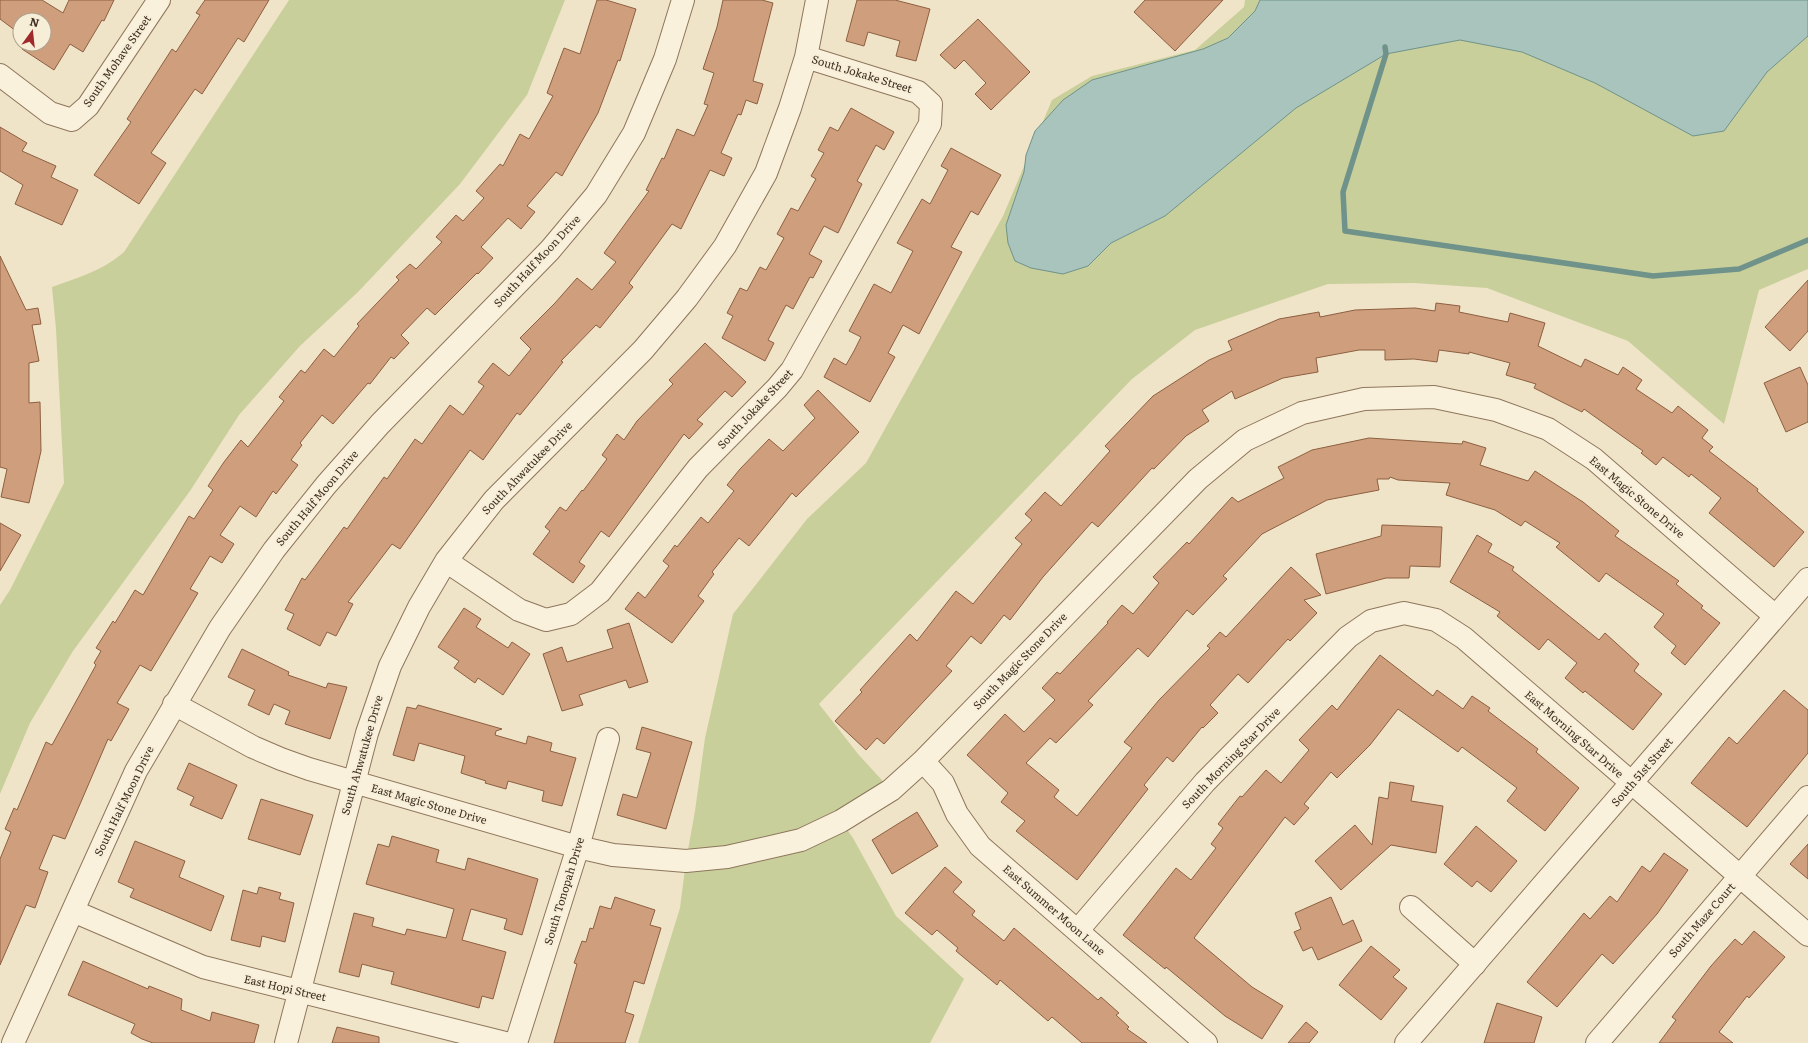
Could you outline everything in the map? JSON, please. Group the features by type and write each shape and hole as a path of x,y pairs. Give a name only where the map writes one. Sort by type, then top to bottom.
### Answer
{"street":[{"name":"South Mohave Street","path":"0,75 50,113 72,120 88,106 159,0"},
{"name":"South Half Moon Drive","path":"13,1043 136,771 220,628 274,550 326,485 380,424 550,250 596,195 634,133 665,59 683,0"},
{"name":"South Ahwatukee Drive","path":"286,1043 353,782 377,700 390,666 419,607 446,562 494,500 642,350 687,298 725,246 766,173 790,108 806,57 817,0"},
{"name":"South Jokake Street","path":"446,562 519,610 546,620 571,614 600,592 698,468 777,388 792,370 930,124 931,104 918,92 806,57"},
{"name":"East Magic Stone Drive","path":"1434,397 1496,410 1548,429 1594,459 1775,616"},
{"name":"South Magic Stone Drive","path":"578,846 613,855 686,861 727,857 801,840 841,821 891,790 923,761 1198,479 1244,440 1302,412 1364,399 1434,397"},
{"name":"South 51st Street","path":"1406,1043 1632,784 1808,578"},
{"name":"East Morning Star Drive","path":"1404,613 1436,620 1464,638 1808,935"},
{"name":"South Morning Star Drive","path":"1078,930 1205,782 1348,637 1371,621 1404,613"},
{"name":"East Magic Stone Drive","path":"174,704 253,747 309,769 578,846"},
{"name":"South Tonopah Drive","path":"516,1043 578,846 608,739"},
{"name":"East Summer Moon Lane","path":"923,761 943,782 957,814 980,846 1206,1043"},
{"name":"South Maze Court","path":"1597,1043 1808,797"},
{"path":"1411,907 1475,964"},
{"name":"East Hopi Street","path":"73,911 203,967 505,1043"}],"green space":[{"path":"289,0 565,0 527,95 460,184 358,292 300,346 239,415 190,491 73,651 30,723 0,794 0,605 10,590 64,483 56,329 52,287 99,269 124,252"},
{"path":"1245,0 1808,0 1808,269 1759,290 1724,424 1628,341 1487,288 1414,283 1328,284 1195,330 1132,379 819,704 858,754 891,790 841,821 853,838 896,916 964,979 930,1043 638,1043 680,908 705,738 733,614 807,519 866,463 1003,216 1052,100 1092,76 1195,50 1244,7"}],"water":[{"path":"1260,0 1808,0 1808,36 1767,72 1724,131 1693,136 1595,83 1522,52 1460,40 1386,54 1296,108 1165,216 1111,243 1088,266 1063,274 1031,268 1015,261 1008,243 1006,225 1024,172 1026,155 1035,131 1063,100 1092,80 1203,49 1228,38 1255,11"}],"building":[{"path":"0,0 42,0 63,13 69,0 114,0 104,21 102,20 83,52 70,44 54,70 27,52 52,52 52,12 12,12 12,28 0,19"},
{"path":"205,0 269,0 244,42 238,38 202,94 195,89 151,153 166,163 139,204 94,175 131,122 127,119 172,49 176,52 200,15 196,13"},
{"path":"597,0 606,0 636,9 620,61 618,60 598,113 562,176 556,172 527,206 535,212 521,229 508,218 481,247 493,258 435,315 427,308 401,335 409,343 394,359 391,357 370,384 368,383 333,424 322,415 300,443 302,445 291,460 298,465 276,494 273,491 256,517 240,506 220,535 234,544 222,563 210,556 190,589 198,593 151,671 140,665 117,703 129,709 111,741 108,739 65,839 53,835 39,869 48,872 35,908 26,905 0,965 0,859 11,832 5,829 14,808 17,810 46,742 52,745 96,665 94,663 101,651 96,648 113,621 115,623 135,590 143,595 189,516 194,519 213,490 208,486 224,462 241,440 248,447 284,401 279,397 301,370 305,373 324,349 334,357 359,326 357,324 399,280 396,277 410,264 416,269 442,242 436,237 456,215 463,221 484,198 476,191 500,164 503,166 520,134 529,139 553,96 547,93 564,48 580,54"},
{"path":"723,0 762,0 773,3 753,81 763,84 757,104 746,100 741,115 738,114 721,153 732,158 724,176 710,170 681,229 672,224 629,283 633,287 600,328 596,325 561,361 563,362 520,415 517,413 483,460 470,450 400,549 392,544 348,602 353,604 336,636 327,632 320,646 287,629 294,614 285,610 302,578 305,580 344,527 347,529 384,477 387,479 415,439 422,444 450,405 463,415 484,386 478,382 493,363 509,376 531,349 520,338 555,303 577,278 592,290 616,262 604,253 649,191 646,190 662,158 664,159 677,129 694,136 708,105 704,104 714,73 703,69 717,27"},
{"path":"857,0 895,0 930,9 916,61 896,56 900,41 868,32 864,46 846,41"},
{"path":"1145,0 1223,0 1175,51 1134,12"},
{"path":"978,19 1030,72 991,110 975,94 986,83 964,60 955,69 940,55"},
{"path":"851,108 894,132 884,150 876,145 857,181 862,184 838,233 824,226 809,254 822,261 813,278 810,277 793,309 786,305 768,340 774,343 765,361 722,338 733,316 727,313 740,288 747,291 760,267 766,270 784,238 777,234 791,208 798,211 816,179 811,176 824,153 818,150 830,127 838,131"},
{"path":"0,127 27,143 22,151 56,166 51,177 78,190 62,225 15,204 23,185 0,171"},
{"path":"951,148 1001,175 978,215 971,211 951,247 962,252 919,334 903,325 888,353 895,357 870,402 824,377 834,358 846,365 854,351 861,337 849,331 874,284 891,293 913,251 897,243 922,199 930,204 948,170 941,166"},
{"path":"0,256 26,310 38,308 41,324 32,325 39,361 29,363 29,403 40,402 41,451 29,503 1,497 7,469 0,467"},
{"path":"1808,280 1808,331 1790,351 1765,327"},
{"path":"1436,303 1460,306 1459,312 1508,322 1510,313 1545,323 1538,346 1581,367 1585,359 1618,375 1623,367 1642,380 1636,389 1672,413 1678,406 1708,430 1702,438 1713,447 1709,451 1758,489 1757,491 1804,532 1774,567 1709,513 1721,498 1691,474 1689,477 1663,457 1656,465 1641,453 1643,451 1584,409 1582,412 1534,388 1536,384 1506,375 1510,363 1469,352 1469,354 1439,350 1437,362 1414,359 1385,360 1385,350 1359,350 1316,358 1318,372 1283,378 1235,399 1232,391 1202,410 1209,421 1186,436 1154,469 1152,468 1098,527 1092,522 1043,577 1010,620 1004,615 981,644 971,636 946,666 952,671 884,744 877,738 866,750 835,721 862,692 860,690 910,634 917,641 956,591 973,604 1022,544 1015,538 1032,520 1025,514 1045,492 1061,506 1110,451 1105,446 1153,396 1209,360 1232,350 1228,341 1279,319 1319,312 1320,317 1355,310 1415,308 1435,311"},
{"path":"705,343 746,382 732,397 725,391 697,420 703,424 689,439 684,434 609,537 601,531 579,562 585,566 573,583 533,554 550,531 545,527 560,507 566,511 582,490 583,491 607,459 602,455 617,434 624,440 637,421 673,384 669,380"},
{"path":"1800,367 1808,385 1808,422 1786,432 1764,383"},
{"path":"818,390 859,432 796,497 792,493 749,546 739,538 712,572 714,574 698,596 704,601 672,643 625,609 638,592 645,598 669,566 663,561 675,545 677,547 701,517 708,523 734,491 727,485 769,439 783,451 815,418 804,405"},
{"path":"1369,438 1462,444 1463,441 1486,448 1480,465 1528,481 1535,471 1583,502 1619,531 1615,536 1679,581 1676,584 1703,606 1701,608 1720,623 1685,665 1671,653 1676,646 1654,627 1664,614 1606,573 1599,582 1556,547 1560,543 1525,521 1521,526 1495,510 1446,495 1450,483 1398,480 1390,477 1389,479 1377,479 1379,490 1327,500 1262,534 1223,576 1227,579 1193,615 1187,610 1148,657 1138,648 1088,701 1093,705 1056,743 1050,738 1026,763 1059,790 1054,797 1077,816 1132,748 1124,742 1159,700 1210,648 1207,646 1220,632 1226,637 1291,567 1321,595 1304,600 1317,613 1290,641 1288,639 1248,683 1238,674 1210,705 1218,713 1203,728 1202,727 1173,762 1167,757 1144,785 1148,789 1077,880 1016,831 1025,821 1001,802 1008,793 967,755 1005,714 1024,732 1055,700 1042,688 1057,672 1060,674 1108,623 1107,622 1122,605 1133,614 1159,583 1153,577 1187,542 1189,544 1232,497 1238,502 1284,478 1278,467 1312,450"},
{"path":"0,523 21,535 0,571"},
{"path":"1382,525 1442,527 1440,567 1410,566 1409,578 1386,578 1326,594 1316,554 1381,536"},
{"path":"1477,535 1492,544 1488,552 1514,567 1512,570 1599,640 1605,633 1639,664 1634,671 1662,694 1633,730 1585,691 1583,693 1565,678 1577,663 1548,639 1539,650 1497,616 1500,612 1450,582"},
{"path":"464,608 481,619 476,627 508,648 512,642 530,654 503,695 478,678 475,683 454,668 459,661 438,647"},
{"path":"629,623 648,682 629,688 626,680 579,695 583,705 562,711 543,654 562,647 567,662 613,648 607,630"},
{"path":"242,649 289,672 288,675 326,688 328,683 347,687 330,739 285,724 290,711 274,704 269,715 248,705 255,690 228,677"},
{"path":"1380,655 1433,696 1437,690 1463,709 1472,696 1490,708 1488,711 1538,749 1536,752 1579,788 1545,831 1507,801 1517,788 1462,747 1458,752 1398,709 1370,745 1337,778 1331,772 1304,804 1309,808 1294,825 1285,817 1194,938 1252,987 1283,1006 1262,1039 1225,1016 1166,967 1165,969 1123,935 1176,868 1191,880 1216,848 1211,844 1223,828 1218,824 1240,796 1242,797 1266,770 1281,783 1309,750 1299,740 1332,705 1337,710"},
{"path":"1784,690 1808,710 1808,753 1747,827 1691,783 1729,737 1737,744"},
{"path":"418,705 502,729 496,731 495,735 526,744 528,736 552,743 550,751 576,758 562,806 542,801 544,791 508,781 506,789 485,783 486,781 461,773 465,756 419,743 414,761 393,755 407,707 416,709"},
{"path":"642,727 692,742 666,829 617,815 623,794 637,798 651,753 636,749"},
{"path":"189,763 237,785 222,819 190,805 194,797 177,789"},
{"path":"1390,782 1414,786 1411,801 1443,806 1436,853 1391,845 1341,890 1315,861 1355,825 1372,845 1379,797 1388,799"},
{"path":"261,799 313,815 300,855 248,839"},
{"path":"917,812 938,846 892,874 872,840"},
{"path":"1476,826 1517,861 1491,892 1477,881 1472,887 1444,864"},
{"path":"392,836 439,850 436,862 465,870 468,858 538,879 522,935 504,929 507,919 471,909 462,940 506,952 493,999 482,996 479,1008 391,984 394,972 362,964 359,977 339,972 354,913 374,918 372,926 405,935 407,929 446,938 454,909 366,884 378,844 389,847"},
{"path":"135,841 185,861 179,877 224,896 211,931 130,897 134,889 118,882"},
{"path":"1808,844 1808,879 1790,864"},
{"path":"1664,853 1688,870 1657,914 1613,964 1602,954 1557,1007 1527,982 1584,913 1590,919 1610,896 1617,902 1642,866 1650,872"},
{"path":"945,867 962,882 953,892 975,911 972,915 1004,941 1014,928 1098,1000 1101,997 1119,1013 1116,1015 1129,1027 1127,1029 1147,1043 1082,1043 1052,1017 1048,1021 1000,980 997,985 956,951 958,948 937,930 932,935 905,913"},
{"path":"259,887 281,893 279,899 294,903 285,942 262,936 260,947 231,940 243,890 257,894"},
{"path":"615,897 655,910 650,925 661,928 644,984 634,981 625,1012 634,1015 625,1043 554,1043 577,964 574,963 582,941 586,942 590,928 593,929 600,906 611,909"},
{"path":"1331,897 1343,925 1353,920 1362,941 1318,960 1312,947 1303,951 1294,932 1301,929 1295,913"},
{"path":"1754,931 1785,957 1749,998 1747,996 1719,1032 1733,1043 1659,1043 1676,1020 1672,1017 1711,966 1735,939 1742,945"},
{"path":"1371,946 1400,970 1393,977 1407,988 1381,1020 1339,985"},
{"path":"83,961 148,989 149,986 182,999 181,1010 210,1021 212,1012 259,1025 254,1043 153,1043 142,1039 131,1033 135,1024 68,995"},
{"path":"1497,1003 1542,1017 1534,1043 1484,1043"},
{"path":"1306,1022 1318,1032 1309,1043 1288,1043"},
{"path":"337,1027 379,1037 379,1043 332,1043"}],"waterway":[{"path":"1385,47 1386,54 1343,192 1345,231 1653,276 1739,269 1808,240"}]}
